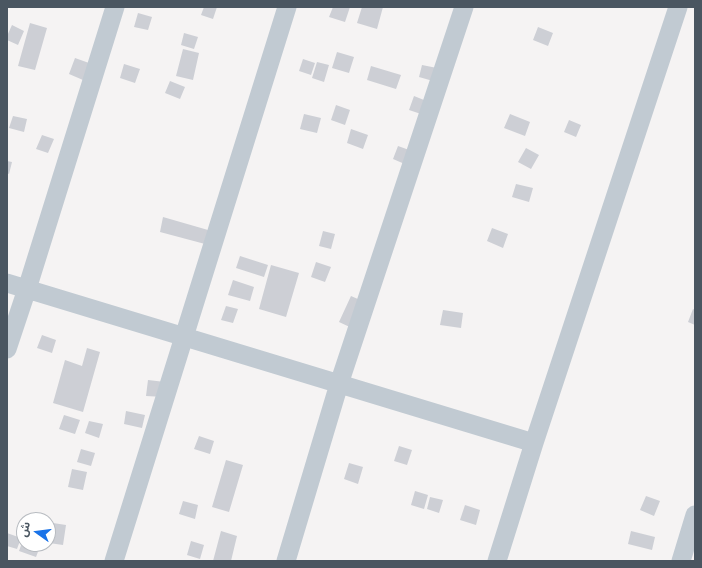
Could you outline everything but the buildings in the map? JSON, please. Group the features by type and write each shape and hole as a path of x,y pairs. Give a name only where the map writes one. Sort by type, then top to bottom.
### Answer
{"street":[{"path":"7,349 115,7"},
{"path":"114,561 183,337 288,7"},
{"path":"286,561 339,384 464,7"},
{"path":"497,561 534,443 678,7"},
{"path":"7,283 534,443"},
{"path":"681,561 695,514"}]}
